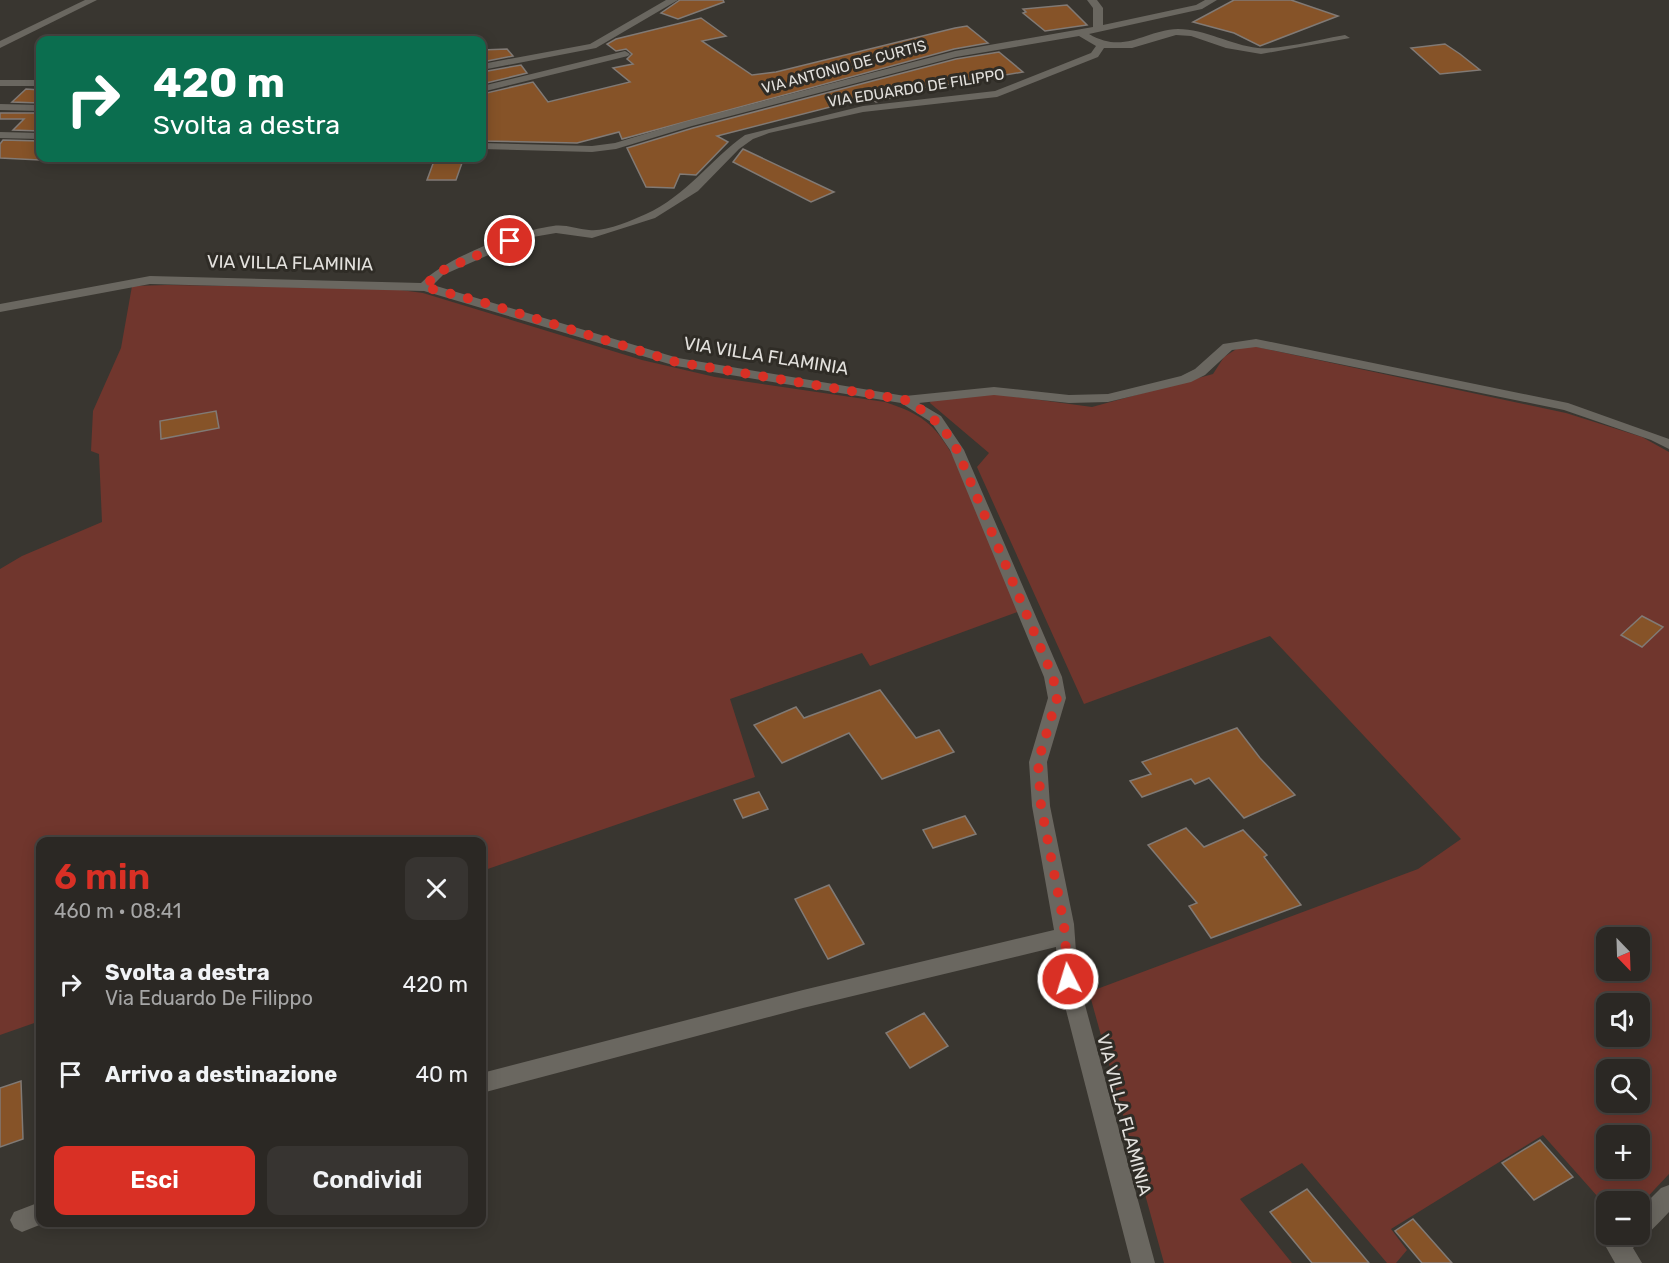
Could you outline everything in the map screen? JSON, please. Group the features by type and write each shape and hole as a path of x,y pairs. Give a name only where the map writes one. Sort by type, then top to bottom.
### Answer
{"street":[{"path":"0,45 92,0"},
{"path":"486,66 593,46 673,0"},
{"path":"1092,0 1098,8 1098,29"},
{"name":"VIA ANTONIO DE CURTIS","path":"486,146 592,149 616,146 687,124 955,54 1081,33 1199,7 1212,0"},
{"path":"1081,33 1101,45 1132,45 1175,32 1192,33 1229,46 1261,51 1344,38"},
{"name":"VIA EDUARDO DE FILIPPO","path":"424,287 439,272 524,235 556,229 592,234 605,232 651,216 694,189 735,147 758,134 863,109 997,94 1095,55 1101,45"},
{"path":"486,88 625,54"},
{"path":"0,83 36,83"},
{"path":"0,107 36,108"},
{"path":"0,135 36,136"},
{"name":"VIA VILLA FLAMINIA","path":"0,308 150,280 424,287 464,297 676,362 905,400 936,419 957,450 1053,677 1057,698 1038,762 1041,806 1065,936 1068,979 1143,1263"},
{"path":"905,400 994,391 1070,399 1108,398 1186,378 1200,372 1228,347 1256,342 1568,407 1656,437 1669,445"},
{"path":"486,1082 803,999 1065,936"},
{"path":"1650,1216 1669,1196"},
{"path":"1619,1245 1630,1263"}],"shaded area":[{"path":"132,286 393,289 423,293 642,360 715,377 885,402 897,406 917,416 933,428 953,456 1020,611 870,666 862,653 730,699 755,777 486,870 486,837 36,837 36,1022 0,1035 0,569 22,556 102,522 99,454 91,451 93,411 121,348"},
{"path":"1241,346 1257,347 1566,413 1642,437 1669,452 1669,1174 1650,1194 1650,1191 1596,1191 1596,1195 1543,1135 1391,1229 1407,1250 1396,1263 1387,1263 1302,1163 1240,1199 1292,1263 1164,1263 1089,992 1418,869 1461,839 1270,636 1084,704 977,467 989,453 930,403 931,400 996,394 1092,407 1213,374 1224,357"}],"building":[{"path":"680,0 723,0 724,2 678,19 661,13"},
{"path":"1234,0 1291,0 1338,16 1260,46 1234,33 1193,22"},
{"path":"1067,5 1087,25 1045,31 1023,13 1026,12 1023,9"},
{"path":"701,18 726,36 702,41 752,75 776,72 967,26 988,43 954,49 622,139 619,132 577,143 486,141 486,93 533,82 548,102 630,82 613,68 633,64 627,59 632,54 626,49 616,51 607,44 616,39"},
{"path":"1445,44 1480,70 1440,74 1411,48"},
{"path":"507,49 513,56 486,61 486,50"},
{"path":"999,52 1023,72 947,85 944,82 876,102 869,97 717,136 728,142 696,175 680,174 674,188 646,187 627,148 693,128 956,59"},
{"path":"521,65 527,73 486,83 486,71"},
{"path":"26,89 36,90 36,103 12,102"},
{"path":"0,113 36,113 36,131 13,130 24,119 0,119"},
{"path":"3,140 36,141 36,160 0,158 0,144"},
{"path":"743,149 834,192 811,202 733,162"},
{"path":"434,162 462,162 456,180 427,180"},
{"path":"216,411 219,428 161,439 160,421"},
{"path":"1642,616 1663,627 1642,647 1621,635"},
{"path":"880,690 916,738 939,730 954,752 882,779 849,733 782,763 754,725 796,707 804,718"},
{"path":"1237,728 1260,758 1295,795 1244,818 1209,778 1195,784 1191,779 1142,797 1130,781 1151,774 1142,762"},
{"path":"759,792 768,809 743,818 734,800"},
{"path":"965,816 976,834 933,848 923,830"},
{"path":"1186,828 1204,847 1243,830 1267,855 1264,857 1301,905 1211,938 1189,906 1197,903 1148,845"},
{"path":"829,885 864,944 828,959 795,899"},
{"path":"924,1013 948,1046 910,1068 886,1033"},
{"path":"21,1081 23,1139 0,1147 0,1088"},
{"path":"1540,1140 1573,1177 1534,1200 1502,1163"},
{"path":"1307,1189 1369,1263 1312,1263 1270,1212"},
{"path":"1413,1219 1452,1263 1422,1263 1395,1231"}],"route":[{"path":"510,241 439,272 424,287 482,302 676,362 721,371 821,384 905,400 936,419 947,431 1053,677 1057,698 1038,762 1041,806 1064,924 1068,979"}]}
